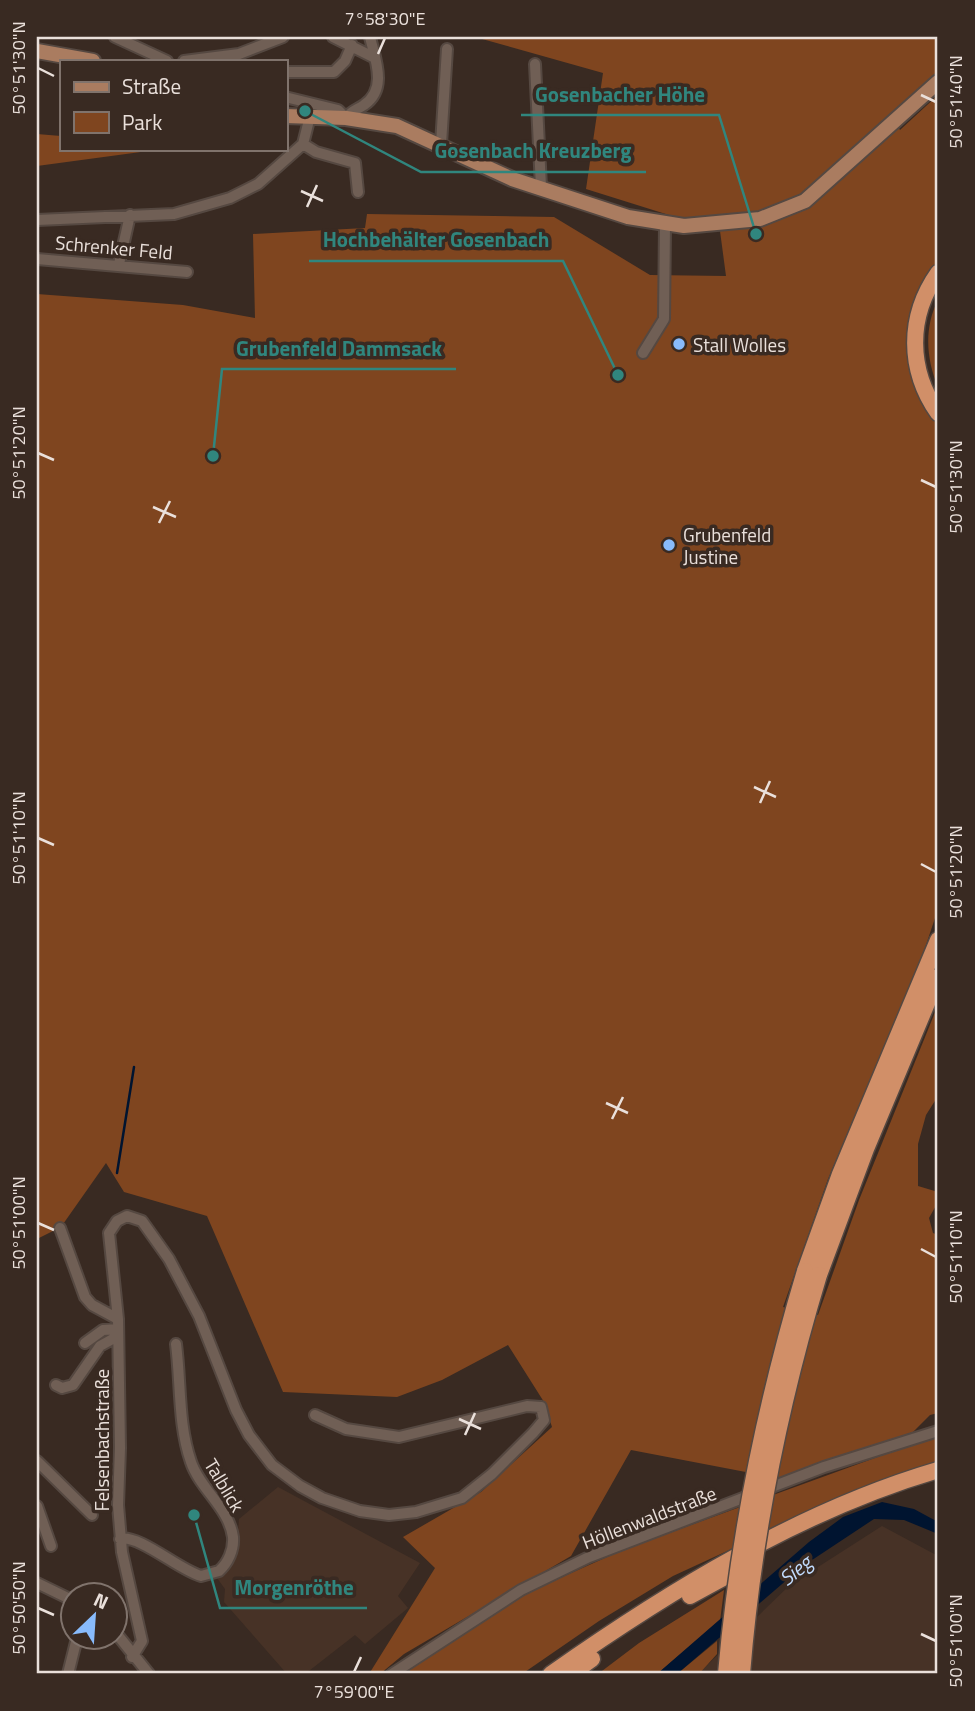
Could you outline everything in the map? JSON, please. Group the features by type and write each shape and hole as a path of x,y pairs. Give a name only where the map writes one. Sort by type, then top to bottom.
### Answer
{"highway":[{"path":"938,273 921,305 914,344 920,378 938,413"},
{"path":"938,287 929,304 922,341 927,376 938,400"},
{"path":"726,1674 744,1520 760,1436 812,1273 840,1174 938,940"},
{"path":"742,1674 759,1521 812,1273 938,977"},
{"path":"570,1674 670,1607 758,1553 839,1508 935,1477"},
{"path":"551,1674 668,1597 758,1553"}],"main road":[{"path":"37,51 87,60"},
{"path":"287,116 346,118 397,126 442,144 512,178 628,217 665,225 760,219 793,208 824,187 938,82"}],"street":[{"path":"115,37 165,60"},
{"path":"192,60 239,54 283,37"},
{"path":"333,37 375,58"},
{"path":"287,97 338,110 346,118 352,111 366,104 375,92 379,76 370,37"},
{"path":"289,72 334,72 345,61 352,45"},
{"path":"442,144 447,49"},
{"path":"535,64 541,187"},
{"path":"37,220 174,214 230,198 258,184 303,144 310,116"},
{"path":"303,144 316,152 355,163 358,192"},
{"path":"119,264 130,215"},
{"path":"643,353 664,320 665,225"},
{"name":"Schrenker Feld","path":"37,258 187,272"},
{"name":"Felsenbachstraße","path":"132,1657 142,1641 120,1539 118,1328 109,1233 117,1220 127,1216 142,1220 169,1259 199,1317 236,1410 249,1435 272,1465 300,1486 322,1498 360,1511 389,1515 438,1506 462,1498 479,1485 544,1420 541,1407 527,1406 399,1437 346,1429 316,1415"},
{"path":"60,1228 85,1297 118,1328"},
{"path":"85,1343 103,1330 118,1328"},
{"path":"56,1385 62,1388 74,1385 100,1346 118,1328"},
{"name":"Talblick","path":"120,1539 125,1537 138,1542 201,1576 219,1571 231,1553 233,1538 229,1524 191,1463 181,1403 176,1344"},
{"name":"Höllenwaldstraße","path":"391,1674 521,1590 589,1557 824,1467 938,1431"},
{"path":"37,1461 92,1515"},
{"path":"37,1506 51,1546"},
{"path":"37,1583 60,1594"},
{"path":"68,1674 73,1652"},
{"path":"129,1652 149,1674"}],"shaded area":[{"path":"278,1487 420,1563 398,1596 408,1608 365,1644 355,1635 305,1674 287,1674 224,1602 225,1589 217,1578 236,1558 239,1519"},
{"path":"882,1526 938,1556 938,1674 698,1674 790,1585"}],"green space":[{"path":"475,37 938,37 938,73 892,116 900,130 938,95 938,262 914,302 907,344 913,380 925,408 938,425 938,909 921,960 828,1179 783,1307 818,1315 859,1200 938,1005 938,1096 926,1115 918,1144 918,1186 938,1192 938,1202 929,1218 933,1233 938,1235 938,1413 930,1415 913,1432 782,1479 631,1450 571,1556 404,1654 380,1674 369,1674 435,1568 403,1537 481,1492 552,1427 544,1402 508,1345 442,1380 397,1397 283,1392 207,1216 124,1192 106,1163 61,1227 37,1239 37,294 183,305 255,318 253,234 365,228 367,214 554,217 650,275 726,276 720,231 586,189 603,73"},
{"path":"37,134 60,136 60,150 156,150 37,166"},
{"path":"938,300 938,387 928,343 930,321"},
{"path":"938,1435 938,1462 803,1516 673,1576 599,1621 522,1674 398,1674 533,1590 625,1549"},
{"path":"724,1590 720,1621 657,1674 598,1674 639,1643"},
{"path":"717,1641 717,1654 699,1674 677,1674"}],"water":[{"name":"Sieg","path":"882,1502 914,1509 938,1522 938,1534 904,1520 874,1519 803,1566 677,1674 657,1674 809,1542 843,1517"}],"waterway":[{"path":"117,1173 134,1067"}],"place":[{"name":"Gosenbach Kreuzberg","path":"305,111"},
{"name":"Gosenbacher Höhe","path":"756,234"},
{"name":"Stall Wolles","path":"679,344"},
{"name":"Hochbehälter Gosenbach","path":"618,375"},
{"name":"Grubenfeld Dammsack","path":"213,456"},
{"name":"Grubenfeld Justine","path":"669,545"},
{"name":"Morgenröthe","path":"194,1515"}]}
